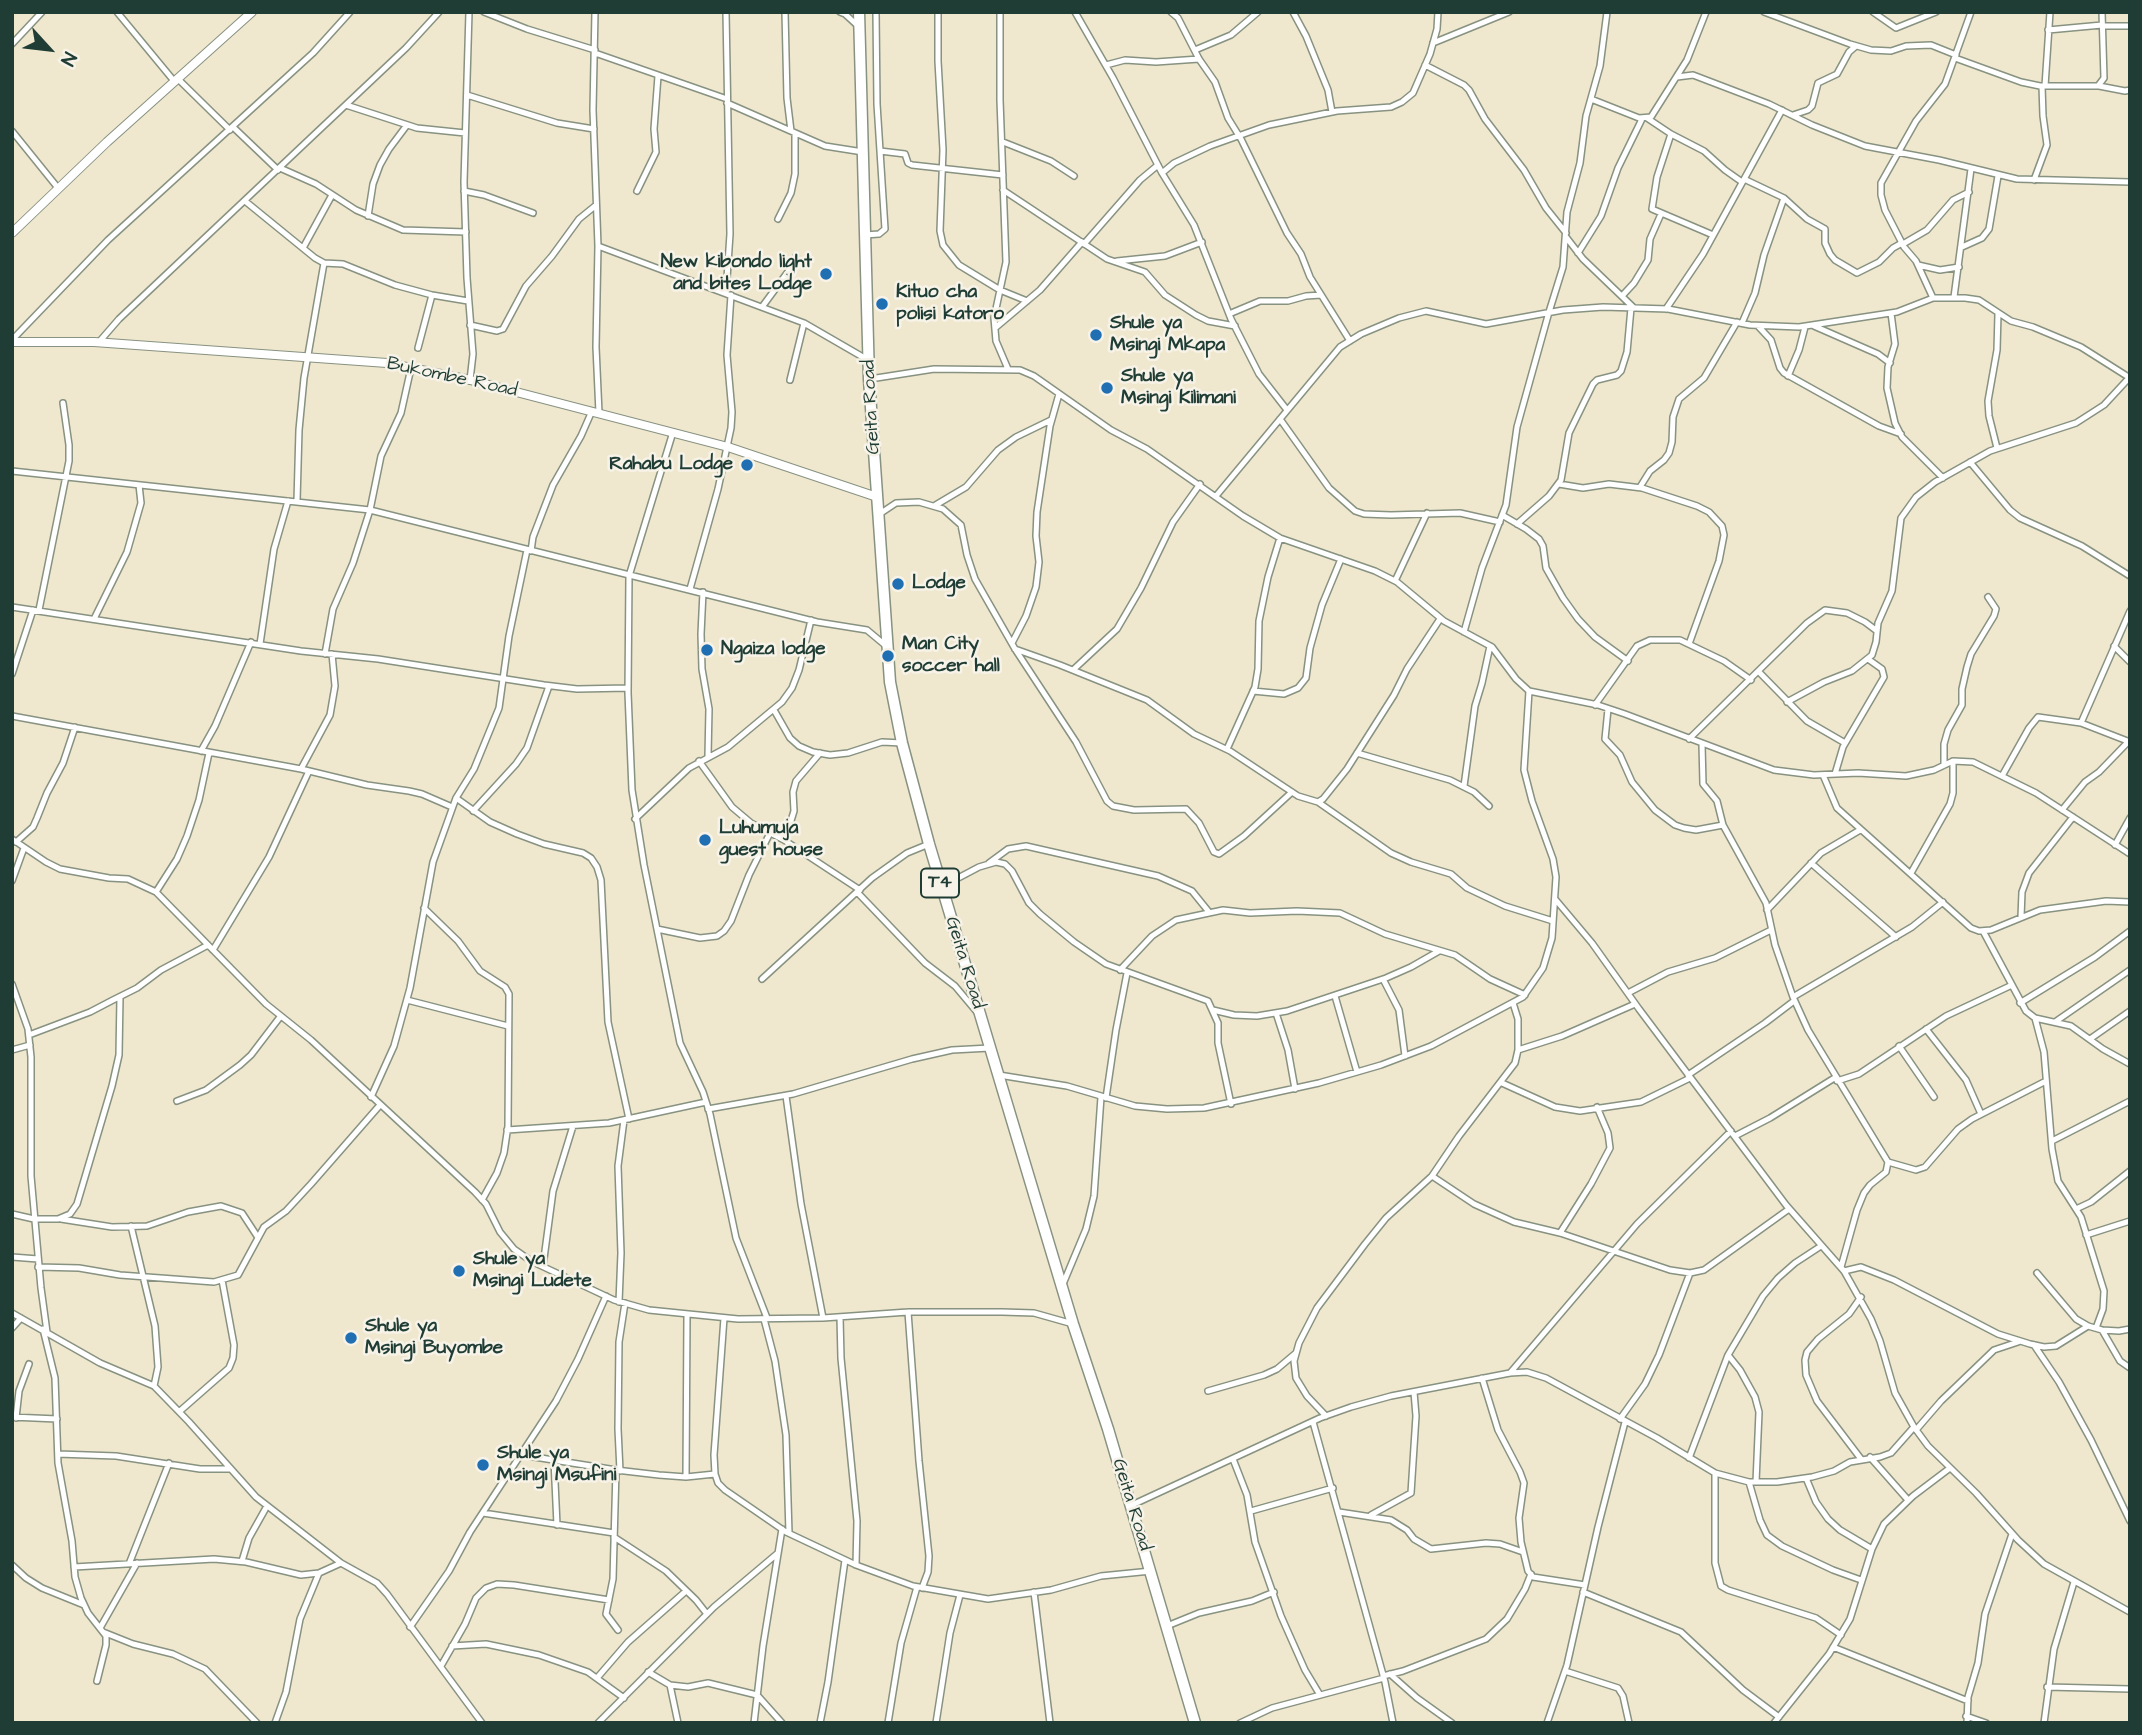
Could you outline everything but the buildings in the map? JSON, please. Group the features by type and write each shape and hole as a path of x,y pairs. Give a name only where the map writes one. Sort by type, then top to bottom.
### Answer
{"highway":[{"name":"Geita Road","path":"859,12 869,379 890,682 902,743 929,844 1195,1723"}],"main road":[{"path":"12,233 176,79 252,12"},
{"name":"Bukombe Road","path":"12,341 99,342 387,363 470,380 673,432 728,447 877,496"}],"street":[{"path":"12,44 42,12"},
{"path":"117,12 176,79 279,169 368,216 403,230 466,232"},
{"path":"12,341 108,240 313,53 350,12"},
{"path":"99,342 119,319 406,48 439,12"},
{"path":"469,12 464,191 473,354 470,380"},
{"path":"484,12 727,101 825,146 863,152"},
{"path":"371,1097 394,1046 407,1000 433,862 452,807 474,769 499,708 509,636 533,537 553,485 595,412 598,246 594,129 595,12"},
{"path":"690,589 728,447 732,412 727,355 730,234 726,12"},
{"path":"778,219 791,193 795,174 793,132 787,98 785,12"},
{"path":"840,12 860,27"},
{"path":"866,236 880,234 885,229 876,12"},
{"path":"939,12 942,170 940,231 943,245 959,265 1000,290 1027,302"},
{"path":"1000,12 1000,100 1006,262 994,318 996,341 1008,369"},
{"path":"1075,12 1202,242 1235,326 1259,374 1287,410"},
{"path":"1171,12 1178,18 1199,59 1215,82 1222,105 1321,295 1350,341"},
{"path":"1195,50 1231,35 1258,12"},
{"path":"1293,12 1328,90 1332,112"},
{"path":"1162,173 1174,163 1238,135 1269,125 1332,112 1395,106 1413,93 1433,43 1438,12"},
{"path":"1433,43 1509,12"},
{"path":"1464,632 1482,568 1501,518 1508,491 1517,427 1563,267 1567,212 1580,163 1586,116 1600,66 1606,12"},
{"path":"1578,253 1601,216 1618,168 1645,118 1654,113 1687,60 1706,12"},
{"path":"1764,12 1856,46 1883,52 1931,44 2021,82 2043,86 2098,86 2130,90"},
{"path":"1873,12 1896,28 1936,12"},
{"path":"1933,298 1918,265 1902,243 1885,210 1881,183 1916,121 1945,84 1971,12"},
{"path":"2034,180 2047,145 2043,86 2050,12"},
{"path":"2098,86 2104,78 2102,12"},
{"path":"2048,30 2102,25 2130,26"},
{"path":"1793,116 1808,110 1814,101 1818,83 1837,74 1849,52 1856,46"},
{"path":"1106,65 1125,60 1156,62 1199,59"},
{"path":"1425,65 1469,90 1485,119 1524,170 1546,208 1578,253 1633,308"},
{"path":"1677,77 1693,75 1782,110 1854,143 1939,160 1998,176 2034,180 2130,182"},
{"path":"637,191 656,152 654,129 658,76"},
{"path":"467,95 556,123 594,129"},
{"path":"1591,99 1645,118 1671,135 1704,151 1725,170 1784,198 1807,219 1825,229 1825,243 1830,254 1857,273 1879,262 1893,248 1927,230 1953,200 1969,192"},
{"path":"346,105 407,125 466,133"},
{"path":"1666,309 1689,277 1782,110"},
{"path":"368,216 373,184 380,165 407,125"},
{"path":"12,131 58,188"},
{"path":"1671,135 1662,155 1652,209 1713,235"},
{"path":"1003,142 1051,161 1074,176"},
{"path":"880,151 905,154 908,163 912,165 1003,175"},
{"path":"995,328 1040,290 1140,180 1158,165"},
{"path":"1954,297 1971,169"},
{"path":"1962,247 1987,233 1998,176"},
{"path":"1003,190 1114,261 1145,272 1165,295 1196,315 1208,321 1235,326"},
{"path":"464,191 484,195 533,213"},
{"path":"303,248 332,195"},
{"path":"1640,487 1650,471 1669,453 1673,417 1679,400 1704,377 1740,323 1759,281 1764,255 1784,198"},
{"path":"245,201 324,263 343,264 395,285 468,301"},
{"path":"470,324 496,331 503,329 526,286 579,219 595,206"},
{"path":"1622,296 1634,283 1647,260 1650,239 1661,214"},
{"path":"1114,261 1165,256 1202,242"},
{"path":"598,246 804,323 869,360"},
{"path":"762,307 793,265 796,256"},
{"path":"297,501 300,418 324,263"},
{"path":"1918,265 1940,270 1959,267"},
{"path":"418,348 432,295"},
{"path":"1230,314 1260,301 1288,301 1321,295"},
{"path":"1216,496 1340,347 1399,318 1426,311 1486,324 1549,312 1603,307 1666,309 1758,326 1805,327 1891,313 1933,298 1954,297 1979,300 1998,314 2081,347 2129,378 2104,405 2076,424 1997,448 1943,478 1916,497 1901,519 1892,594 1880,616 1875,649 1868,659 1852,671 1824,682 1787,702"},
{"path":"1517,524 1559,484 1564,474 1569,433 1593,384 1621,371 1627,352 1633,308"},
{"path":"1891,313 1895,344 1886,388 1895,423 1901,434 1943,478"},
{"path":"1997,448 1988,401 1997,349 1998,314"},
{"path":"790,380 804,323"},
{"path":"1758,326 1771,340 1780,368 1788,376 1879,426 1901,434"},
{"path":"1813,326 1878,354 1890,363"},
{"path":"1788,376 1805,327"},
{"path":"325,654 334,609 370,510 381,456 401,413 411,368"},
{"path":"869,379 934,369 1020,370 1034,376 1111,430 1147,449 1243,516 1280,538 1375,571 1395,581 1440,619 1499,653 1516,679 1529,691 1608,709 1774,770 1823,775 1858,773 1906,776 1922,774 1954,761 1973,762 2036,793 2130,854"},
{"path":"1013,646 1036,587 1039,562 1037,512 1051,421 1059,394"},
{"path":"12,674 36,610 67,477 69,445 63,403"},
{"path":"1280,419 1317,472 1349,508 1364,514 1460,513 1501,518 1517,524 1543,546 1546,568 1578,619 1595,637 1628,661"},
{"path":"934,506 966,487 998,450 1016,437 1051,421"},
{"path":"673,432 629,576 628,688 635,819 680,1043 707,1105 736,1238 765,1318 775,1361 786,1435 789,1533"},
{"path":"1970,462 2010,510 2020,518 2082,546 2130,576"},
{"path":"12,471 370,510 811,620 867,630 888,647"},
{"path":"1073,670 1117,629 1173,523 1200,484"},
{"path":"1559,484 1583,488 1609,484 1640,487 1697,506 1709,512 1722,526 1724,535 1718,561 1689,644"},
{"path":"94,619 127,552 141,503 139,485"},
{"path":"260,644 274,549 288,501"},
{"path":"878,514 896,503 919,502 955,517 961,525 975,579 1013,646 1061,717 1107,801 1113,806 1134,810 1186,809 1199,823 1214,852 1219,854 1292,792"},
{"path":"1395,581 1427,513"},
{"path":"1227,749 1253,691 1258,669 1259,621 1280,538"},
{"path":"1253,691 1284,694 1298,688 1306,678 1310,648 1341,559"},
{"path":"703,592 702,669 709,709 708,756"},
{"path":"1944,765 1944,744 1948,730 1962,705 1962,689 1971,654 1996,609 1988,597"},
{"path":"12,607 549,686 628,688"},
{"path":"1689,738 1807,623 1825,610 1847,612 1877,631"},
{"path":"2081,723 2130,611"},
{"path":"1318,802 1357,753 1440,619"},
{"path":"635,819 689,768 728,747 774,710 792,688 811,620"},
{"path":"1595,705 1637,646 1650,640 1680,640 1724,660 1751,680"},
{"path":"201,751 215,726 251,642"},
{"path":"1013,646 1147,700 1194,734 1227,749 1292,792 1318,802 1391,853 1451,874 1467,888 1506,906 1553,921"},
{"path":"1464,786 1475,706 1490,646"},
{"path":"2114,646 2130,663"},
{"path":"302,769 330,715 335,686 332,654"},
{"path":"1835,774 1845,743 1884,677 1882,669 1868,659"},
{"path":"1759,672 1807,721 1845,743"},
{"path":"473,811 527,748 549,686"},
{"path":"998,1074 1067,1086 1135,1106 1204,1108 1295,1089 1405,1056 1431,1046 1514,1003 1525,995 1543,968 1552,937 1555,899 1553,859 1524,770 1529,691"},
{"path":"1608,709 1605,739 1620,755 1640,793 1655,810 1675,825 1684,828 1696,830 1723,825"},
{"path":"774,710 790,738 799,746 820,753 848,753 882,742 902,743"},
{"path":"12,716 302,769 367,785 422,794 452,807"},
{"path":"2002,776 2038,717 2081,723 2128,740 2099,772 2085,782 2062,810"},
{"path":"75,727 63,763 33,827 14,841 60,869 109,878 128,878 156,892 281,1017 312,1041 482,1200 494,1216 500,1232 514,1249 606,1296 649,1310 724,1318 823,1318 908,1312 1034,1314 1073,1324"},
{"path":"1702,744 1703,784 1717,801 1723,825 1766,903 1771,930 1793,999 1836,1079 1857,1108 1888,1162 1886,1172 1870,1185 1857,1209 1843,1269"},
{"path":"156,892 177,859 187,836 199,800 209,753"},
{"path":"779,838 790,824 794,811 793,792 796,781 820,753"},
{"path":"1357,753 1450,780 1464,786 1489,806"},
{"path":"699,761 733,807 751,823 779,838 858,891 925,964 955,986 980,1016"},
{"path":"1911,873 1950,804 1954,793 1954,761"},
{"path":"29,1035 90,1012 137,988 161,970 211,948 269,857 309,771"},
{"path":"1823,775 1837,808 1971,928 1983,931 2002,927 2040,910 2091,902 2130,902"},
{"path":"456,798 490,822 544,844 583,853 591,858 601,880 608,1022 626,1119 617,1176 622,1302 618,1471 613,1580 606,1614 618,1630"},
{"path":"2021,917 2022,892 2029,873 2073,817"},
{"path":"2115,845 2130,818"},
{"path":"1767,910 1830,846 1860,830"},
{"path":"657,929 700,938 717,936 724,931 770,833"},
{"path":"762,979 858,891 906,853 929,844"},
{"path":"989,864 1008,849 1026,846 1158,876 1192,891 1209,912"},
{"path":"12,881 24,848"},
{"path":"942,887 979,867 996,862 1005,864 1012,871 1029,903 1040,914 1106,964 1208,1001 1218,1023 1218,1044 1231,1104"},
{"path":"1811,863 1896,937"},
{"path":"1555,899 1592,943 1789,1209 1843,1269 1861,1297 1880,1341 1895,1393 1915,1428 2012,1534 2044,1564 2130,1612"},
{"path":"1502,1083 1555,1107 1580,1111 1641,1102 1689,1077 1765,1023 1793,999 1896,937 1943,902"},
{"path":"424,908 458,941 480,971 507,990 510,1000 510,1102 507,1130 497,1173 482,1200"},
{"path":"1120,970 1138,949 1176,920 1223,910 1251,913 1340,913 1385,934 1455,956 1490,979 1525,995"},
{"path":"1628,993 1668,972 1715,958 1771,930"},
{"path":"1983,931 2026,1011 2035,1018 2071,1026 2103,1049 2129,1063"},
{"path":"2020,1003 2095,957 2130,931"},
{"path":"1213,1010 1234,1015 1276,1013 1383,979 1439,951"},
{"path":"2055,1022 2130,970"},
{"path":"1062,1285 1086,1229 1094,1196 1103,1098 1127,973"},
{"path":"1383,979 1399,1010 1405,1056"},
{"path":"12,984 29,1035 31,1176 38,1267 45,1330 55,1378 58,1454 74,1567 78,1588 85,1605 102,1630 106,1645 97,1681"},
{"path":"1510,1373 1637,1224 1733,1133 1770,1118 1836,1079 1859,1074 1873,1067 1899,1046 1969,1003 2012,985"},
{"path":"1335,996 1357,1072"},
{"path":"58,1219 70,1214 83,1191 119,1055 120,997"},
{"path":"407,1000 508,1026"},
{"path":"1326,1416 1307,1396 1296,1378 1296,1353 1317,1308 1364,1244 1386,1218 1432,1176 1515,1063 1518,1050 1518,1019 1514,1003"},
{"path":"1518,1050 1562,1036 1635,1004"},
{"path":"2090,1039 2130,1011"},
{"path":"1276,1013 1288,1050 1295,1089"},
{"path":"177,1101 206,1090 240,1065 281,1017"},
{"path":"2035,1018 2044,1052 2058,1181 2076,1209 2105,1299 2099,1329 2120,1360 2130,1368"},
{"path":"1926,1029 1966,1080 1981,1114"},
{"path":"12,1050 30,1045"},
{"path":"1899,1046 1934,1097"},
{"path":"507,1130 609,1124 707,1105 786,1096 912,1059 952,1050 990,1048"},
{"path":"1888,1162 1916,1170 1926,1167 1958,1129 1981,1114 2046,1081"},
{"path":"786,1096 797,1181 823,1318"},
{"path":"2052,1141 2130,1101"},
{"path":"38,1267 79,1268 120,1275 222,1280 238,1275 264,1227 286,1211 380,1105"},
{"path":"1560,1233 1591,1184 1609,1148 1608,1133 1597,1107"},
{"path":"543,1266 553,1191 573,1126"},
{"path":"2076,1209 2091,1202 2130,1171"},
{"path":"1432,1176 1493,1214 1514,1222 1560,1233 1670,1270 1690,1273 1704,1270 1789,1209"},
{"path":"12,1214 34,1219 58,1219 112,1227 147,1226 188,1212 221,1206 242,1213 257,1236"},
{"path":"2086,1235 2130,1221"},
{"path":"131,1226 158,1346 158,1367 153,1386"},
{"path":"1689,1458 1728,1355 1763,1296 1795,1263 1821,1246"},
{"path":"12,1258 38,1259"},
{"path":"1843,1269 1861,1267 1894,1280 1998,1334 2021,1342 2056,1346 2088,1326"},
{"path":"1547,1723 1565,1671 1623,1421 1659,1355 1690,1273"},
{"path":"2037,1273 2076,1319 2099,1329 2130,1329"},
{"path":"180,1411 229,1368 233,1358 234,1345 222,1280"},
{"path":"410,1627 449,1571 556,1401 606,1296"},
{"path":"1861,1297 1849,1314 1818,1339 1807,1352 1805,1360 1806,1375 1816,1401 1861,1459"},
{"path":"12,1312 100,1363 153,1386 180,1411 230,1469 267,1506 341,1563 377,1584 387,1594 482,1723"},
{"path":"888,1723 899,1656 919,1588 928,1572 929,1556 908,1312"},
{"path":"686,1477 687,1315"},
{"path":"840,1317 841,1358 857,1521 856,1565"},
{"path":"12,1328 21,1318"},
{"path":"724,1318 715,1474 724,1490 782,1529 856,1565 919,1588 988,1599 1051,1590 1101,1576 1151,1571"},
{"path":"1131,1506 1351,1407 1482,1378 1527,1372 1546,1378 1715,1473 1752,1482 1806,1478 1834,1471 1850,1462 1891,1453 1994,1350 2021,1342"},
{"path":"2035,1345 2091,1440 2130,1521"},
{"path":"1208,1391 1264,1376 1296,1353"},
{"path":"1728,1355 1755,1397 1759,1412 1752,1482 1760,1520 1768,1535 1782,1546 1861,1580"},
{"path":"29,1364 19,1391 14,1418 57,1419"},
{"path":"1482,1378 1498,1430 1524,1483 1519,1518 1523,1552 1533,1577 1584,1589 1681,1632 1777,1720 1833,1647 1850,1619 1872,1549 1884,1524 1908,1500 1950,1468"},
{"path":"1370,1516 1411,1493 1416,1416 1414,1392"},
{"path":"1313,1422 1386,1676 1393,1723"},
{"path":"58,1454 116,1456 200,1469 230,1469"},
{"path":"522,1454 618,1471 686,1477 715,1474"},
{"path":"1870,1457 1908,1500"},
{"path":"1233,1459 1251,1511 1255,1542 1281,1616 1320,1695"},
{"path":"554,1460 557,1525"},
{"path":"129,1564 169,1463"},
{"path":"1715,1473 1715,1563 1721,1586 1816,1618 1841,1635"},
{"path":"1806,1478 1816,1502 1828,1519 1840,1530 1872,1549"},
{"path":"1251,1511 1333,1488"},
{"path":"242,1561 249,1538 267,1506"},
{"path":"1339,1512 1391,1520 1407,1530 1423,1546 1431,1549 1486,1543 1500,1544 1523,1552"},
{"path":"484,1513 614,1535 656,1563 707,1614"},
{"path":"754,1723 782,1529"},
{"path":"1986,1723 1967,1719 1968,1701 1978,1662 1985,1615 2012,1534"},
{"path":"598,1723 707,1614 778,1553"},
{"path":"74,1567 204,1559 242,1561 301,1575 319,1573 341,1563"},
{"path":"820,1723 845,1560"},
{"path":"102,1630 137,1563"},
{"path":"12,1565 42,1588 85,1605"},
{"path":"275,1723 286,1692 300,1619 319,1573"},
{"path":"1240,1723 1272,1708 1386,1676 1486,1639 1507,1619 1531,1574"},
{"path":"2044,1723 2054,1649 2074,1582"},
{"path":"441,1666 476,1598 486,1588 496,1584 609,1600"},
{"path":"597,1678 628,1642 686,1591"},
{"path":"1034,1592 1050,1723"},
{"path":"1166,1626 1199,1613 1252,1601 1274,1592"},
{"path":"936,1723 950,1633 960,1595"},
{"path":"102,1630 142,1647 173,1654 205,1669 257,1723"},
{"path":"453,1646 486,1644 563,1662 597,1678 624,1698"},
{"path":"1833,1647 1968,1701"},
{"path":"1565,1671 1618,1688 1623,1696 1629,1723"},
{"path":"648,1672 670,1685 688,1687 708,1683 757,1695 782,1723"},
{"path":"1386,1676 1450,1722"},
{"path":"670,1685 678,1723"},
{"path":"2047,1687 2130,1689"}],"place":[{"name":"New kibondo light and bites Lodge","path":"826,274"},
{"name":"Kituo cha polisi katoro","path":"882,304"},
{"name":"Shule ya Msingi Mkapa","path":"1096,335"},
{"name":"Shule ya Msingi Kilimani","path":"1107,388"},
{"name":"Rahabu Lodge","path":"747,465"},
{"name":"Lodge","path":"898,584"},
{"name":"Ngaiza lodge","path":"707,650"},
{"name":"Man City soccer hall","path":"888,656"},
{"name":"Luhumuja guest house","path":"705,840"},
{"name":"Shule ya Msingi Ludete","path":"459,1271"},
{"name":"Shule ya Msingi Buyombe","path":"351,1338"},
{"name":"Shule ya Msingi Msufini","path":"483,1465"}]}
